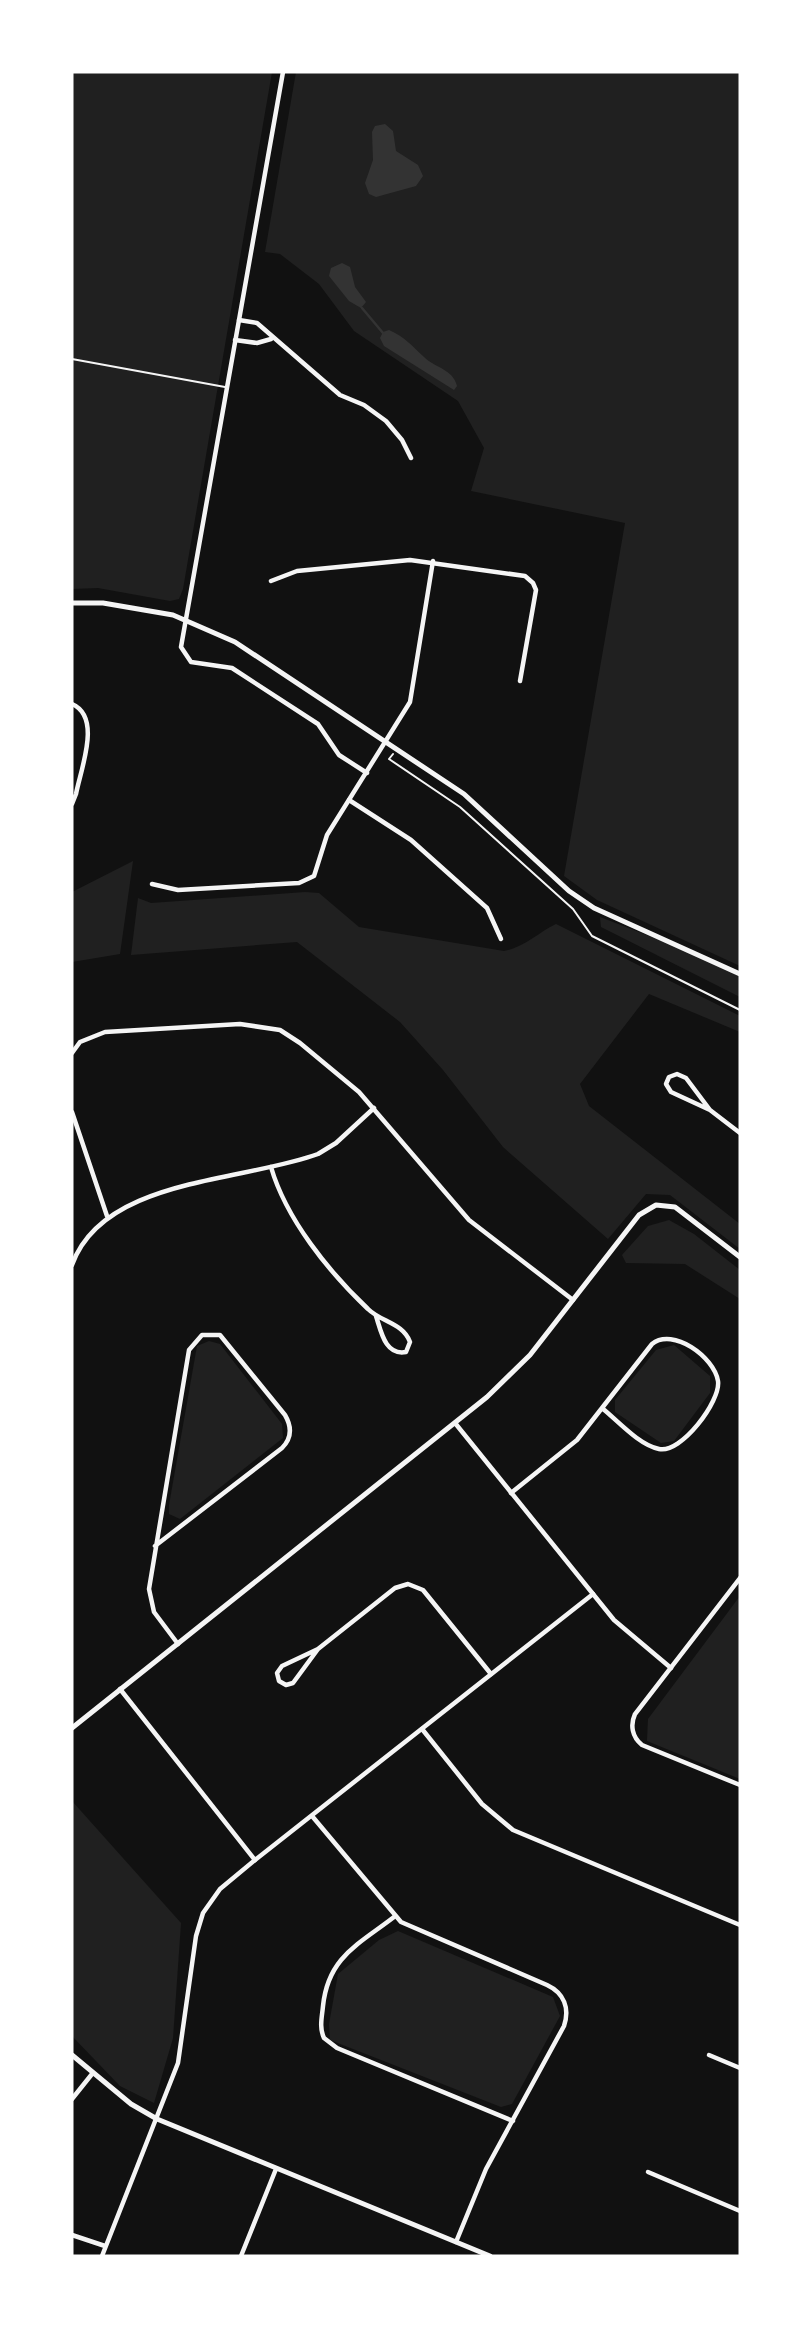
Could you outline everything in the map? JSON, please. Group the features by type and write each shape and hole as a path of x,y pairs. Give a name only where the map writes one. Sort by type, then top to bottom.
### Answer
{"street":[{"path":"283,72 181,647 191,662 232,668 318,724 339,755 367,773"},
{"path":"239,320 257,323 271,339 287,346 340,395 364,405 386,421 402,440 411,458"},
{"path":"235,340 257,343 271,339"},
{"path":"271,581 298,570 410,560 433,561 525,576 533,583 536,597 520,681"},
{"path":"152,884 178,890 305,882 314,876 327,835 412,697 433,561"},
{"path":"72,603 127,606 185,618 251,652 385,744 464,794 569,891 594,908 740,974"},
{"path":"72,704 84,711 88,724 72,804"},
{"path":"349,800 411,840 478,899 493,916 501,939"},
{"path":"72,1052 80,1042 105,1032 262,1025 280,1031 300,1043 374,1108 458,1209 573,1300"},
{"path":"710,1110 687,1078 677,1074 669,1077 666,1084 671,1092 710,1110 740,1133"},
{"path":"72,1265 90,1232 107,1216 147,1197 323,1151 374,1108"},
{"path":"72,1112 107,1216"},
{"path":"271,1166 278,1191 290,1215 376,1316 390,1349 398,1353 406,1352 410,1342 406,1334 397,1326 376,1316"},
{"path":"72,1728 455,1423 522,1364 639,1215 656,1205 675,1208 740,1258"},
{"path":"155,1546 282,1448 289,1438 290,1424 285,1415 220,1335 202,1335 189,1350 155,1546 150,1600 157,1618 178,1644"},
{"path":"511,1493 570,1446 652,1343 660,1338 674,1338 685,1344 708,1363 718,1380 713,1402 682,1442 673,1449 662,1450 651,1446 601,1408"},
{"path":"455,1423 627,1633 671,1668"},
{"path":"740,1578 633,1717 635,1736 642,1745 740,1785"},
{"path":"318,1649 293,1683 286,1685 279,1681 277,1673 282,1665 318,1649 395,1588 413,1585 423,1590 491,1674"},
{"path":"102,2256 180,2054 196,1936 203,1913 220,1889 593,1594"},
{"path":"120,1689 255,1860"},
{"path":"422,1729 482,1804 513,1830 740,1925"},
{"path":"312,1816 394,1917 416,1931 547,1985 563,1998 567,2010 564,2026 482,2178 456,2242"},
{"path":"394,1917 343,1956 331,1972 325,1990 321,2023 324,2038 337,2048 513,2121"},
{"path":"709,2055 740,2068"},
{"path":"72,2056 131,2104 157,2119 490,2256"},
{"path":"72,2099 92,2074"},
{"path":"241,2256 276,2169"},
{"path":"648,2172 740,2211"},
{"path":"72,2235 105,2246"}],"lane":[{"path":"72,359 226,387"}],"shaded area":[{"path":"72,72 272,72 183,589 179,599 170,601 98,588 72,589"},
{"path":"296,72 740,72 740,966 597,900 564,876 625,523 471,491 484,448 458,401 354,331 319,284 280,254 265,252"},
{"path":"385,124 393,131 396,151 418,165 423,176 416,186 376,197 369,194 365,183 373,160 372,132 375,126"},
{"path":"342,263 350,267 355,287 366,302 361,308 349,301 329,276 331,268"},
{"path":"389,330 404,338 428,361 452,376 457,386 454,390 384,346 380,338 383,332"},
{"path":"133,861 120,954 72,962 72,892"},
{"path":"319,893 359,927 504,951 524,943 556,924 740,1016 740,1032 649,994 580,1084 589,1106 740,1224 740,1249 670,1195 646,1194 608,1239 503,1147 443,1070 400,1022 297,942 131,955 138,898 151,903"},
{"path":"600,917 709,959 740,974 740,997 601,927"},
{"path":"669,1220 694,1234 740,1270 740,1299 685,1264 626,1263 622,1255 648,1226"},
{"path":"209,1341 220,1344 282,1424 283,1438 180,1519 169,1514 169,1505 197,1346"},
{"path":"674,1345 710,1376 710,1393 674,1441 661,1443 615,1412 615,1400 656,1350"},
{"path":"740,1596 740,1779 647,1741 648,1719"},
{"path":"72,1801 181,1923 173,2038 154,2103 120,2086 72,2036"},
{"path":"398,1931 553,1997 560,2016 512,2104 501,2107 330,2040 329,2024 338,1974 379,1940"}],"waterway":[{"path":"362,308 383,333"}]}
